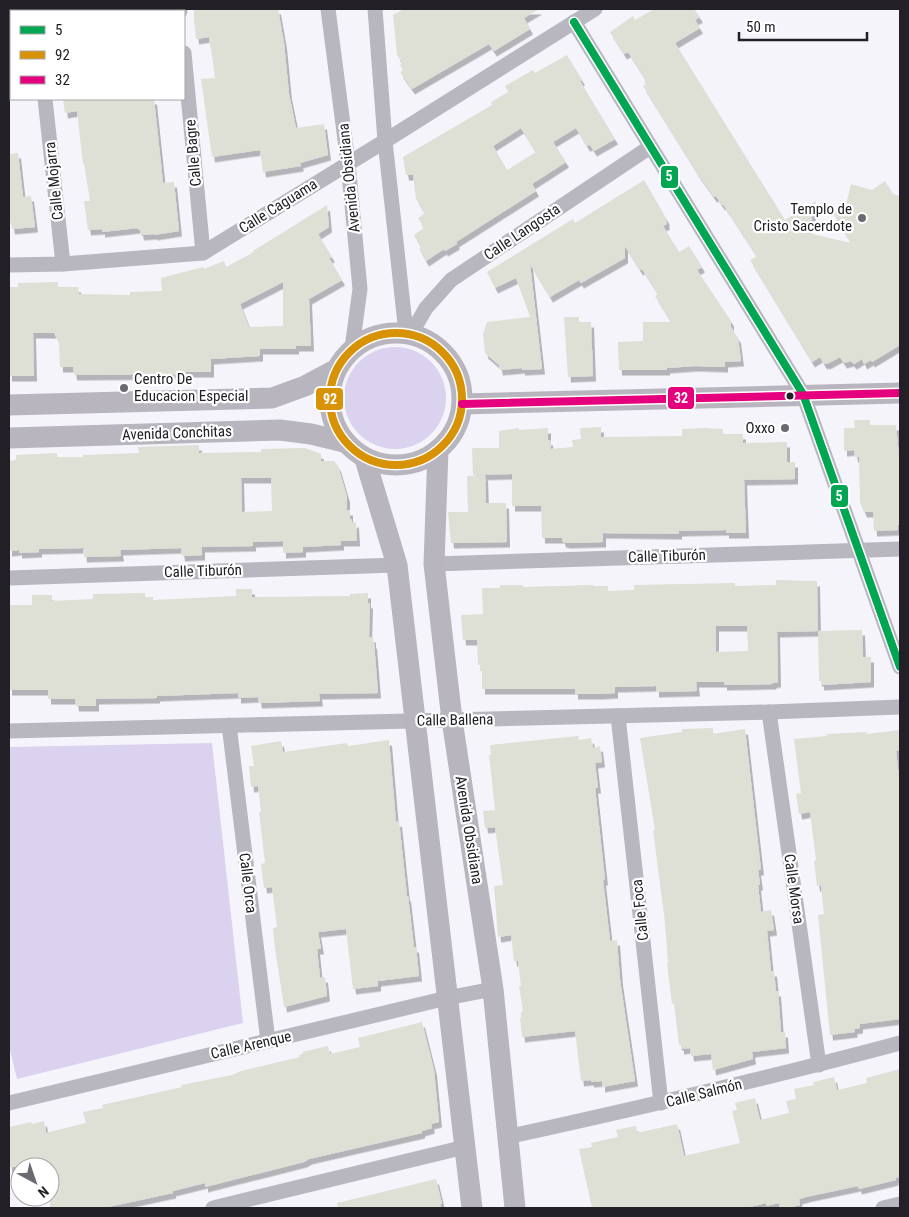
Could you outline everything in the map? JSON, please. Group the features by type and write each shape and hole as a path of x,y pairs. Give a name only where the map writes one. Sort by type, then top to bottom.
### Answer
{"street":[{"name":"Avenida Obsidiana","path":"328,9 348,163 360,289 352,348"},
{"path":"375,9 385,140 409,334"},
{"name":"Calle Caguama","path":"9,265 63,264 203,252 595,9"},
{"path":"574,22 803,394 900,667"},
{"name":"Calle Bagre","path":"185,63 203,252"},
{"name":"Calle Mojarra","path":"45,100 63,264"},
{"name":"Calle Langosta","path":"409,334 426,308 451,280 650,147"},
{"path":"387,333 409,334 429,341 444,352 455,368 461,386 462,404 458,422 450,437 438,450 422,460 403,465 384,465 365,459 344,442 332,420 329,394 336,370 352,348 369,338 387,333"},
{"path":"9,404 272,398 305,386 336,370"},
{"path":"462,404 900,393"},
{"name":"Avenida Conchitas","path":"9,438 280,430 311,434 344,442"},
{"name":"Avenida Obsidiana","path":"438,450 434,564 452,720 493,989 515,1208"},
{"path":"365,459 397,565 472,1208"},
{"name":"Calle Tiburón","path":"434,564 900,549"},
{"name":"Calle Tiburón","path":"9,578 397,565"},
{"name":"Calle Ballena","path":"9,731 900,707"},
{"name":"Calle Morsa","path":"769,712 819,1065"},
{"name":"Calle Foca","path":"618,716 661,1103"},
{"name":"Calle Orca","path":"228,725 268,1041"},
{"name":"Calle Arenque","path":"9,1103 447,998 493,989"},
{"name":"Calle Salmón","path":"508,1137 661,1103 819,1065 900,1043"},
{"path":"213,1208 465,1147"},
{"path":"883,1208 900,1204"}],"shaded area":[{"path":"395,347 414,351 431,362 442,379 446,398 442,417 431,434 414,445 395,449 376,445 359,434 348,417 344,398 348,379 359,362 376,351"},
{"path":"212,743 243,1023 17,1079 9,1046 9,747"}],"building":[{"path":"278,9 284,43 289,94 296,128 324,124 328,155 300,163 301,166 263,172 260,150 212,157 201,79 215,78 209,37 196,39 194,19 194,10"},
{"path":"404,9 539,9 524,18 530,29 494,51 489,44 412,89 400,72 403,70 400,65 403,63 397,55 393,15"},
{"path":"654,9 694,9 700,17 695,20 700,28 675,43 785,220 816,201 808,233 851,243 833,213 846,205 851,184 872,190 885,181 893,194 900,196 900,345 872,362 871,360 864,364 862,359 854,364 851,361 844,363 840,357 827,364 824,364 820,357 812,362 750,260 757,256 723,204 716,196 714,197 697,173 643,86 646,84 644,81 646,80 628,52 624,54 610,32 633,16 635,20"},
{"path":"567,55 582,80 580,81 615,139 594,151 590,145 587,146 576,128 553,142 566,162 532,184 536,191 456,242 457,244 445,251 444,249 426,261 414,235 424,228 418,218 425,213 416,199 413,175 406,175 403,157 492,105 491,102 508,92 505,86 533,70 535,73","holes":["521,128 536,152 507,170 493,146"]},
{"path":"63,100 154,100 163,183 174,182 179,231 141,235 138,228 102,232 102,229 88,230 84,201 90,201 83,164 77,111 65,113"},
{"path":"18,153 23,197 31,196 35,227 12,229 11,223 9,223 9,154"},
{"path":"644,180 667,220 667,224 663,226 679,252 689,246 702,267 697,270 731,321 731,327 738,338 741,361 725,362 725,367 695,366 667,368 667,370 619,370 618,342 643,341 643,322 671,322 655,296 658,294 625,246 625,258 581,283 579,280 550,297 530,264 542,369 500,370 499,365 485,353 483,334 487,322 530,317 516,278 495,288 487,272 573,219 575,223"},
{"path":"327,205 329,227 318,234 332,257 329,258 342,280 309,299 311,346 296,346 296,349 260,349 260,356 211,359 211,372 74,375 73,367 60,367 59,343 54,333 33,333 34,376 9,376 9,287 18,287 18,283 58,282 58,287 78,287 79,294 130,295 130,292 162,291 161,278 203,267 204,269 224,261 226,267","holes":["283,282 283,326 249,327 240,304"]},
{"path":"564,317 579,317 579,322 591,322 593,376 568,377"},
{"path":"854,420 870,420 870,425 896,425 900,467 900,525 898,525 898,530 874,531 873,512 864,512 860,502 859,457 855,457 854,450 844,451 844,428 855,428"},
{"path":"601,427 601,437 682,436 682,429 704,428 723,429 723,434 743,434 743,443 787,442 787,462 795,462 795,479 744,480 746,533 726,533 726,530 679,531 679,534 603,533 603,542 567,543 563,542 562,538 542,538 541,506 512,506 512,474 473,475 472,448 499,448 499,431 519,428 519,430 548,428 548,440 550,440 551,449 573,447 572,440 581,439 580,428"},
{"path":"199,445 199,453 261,452 261,449 305,448 321,454 321,461 334,461 338,466 347,497 347,510 350,510 352,523 356,522 357,541 341,541 341,545 303,547 303,552 283,553 283,541 253,542 253,546 202,547 202,555 182,556 181,548 120,550 121,556 84,557 83,548 39,549 39,552 19,553 19,550 9,551 9,461 16,460 16,455 57,453 57,457 83,457 83,455 139,453 138,447","holes":["241,478 271,478 272,511 242,512"]},
{"path":"485,475 486,503 506,503 507,542 451,543 448,512 468,512 467,476"},
{"path":"776,580 817,581 818,631 777,632 778,682 773,684 724,685 724,682 696,682 697,691 656,692 656,686 615,687 615,693 600,694 575,694 575,689 482,689 482,671 480,671 480,665 478,665 477,640 463,640 461,615 483,614 482,588 500,588 500,585 523,585 523,587 593,585 608,586 608,591 634,590 634,585 735,583 735,586 776,585","holes":["716,626 747,626 748,651 716,652"]},
{"path":"236,589 252,589 252,597 350,596 350,594 368,593 368,603 370,603 369,637 373,637 374,643 378,693 319,694 320,701 259,703 258,697 238,698 238,693 157,696 157,698 96,699 96,706 76,706 75,699 48,699 48,690 9,690 9,605 32,605 32,595 52,595 52,601 93,599 93,594 145,593 145,597 153,597 153,600 236,596"},
{"path":"862,630 863,657 871,657 871,682 821,685 821,681 819,681 818,631"},
{"path":"713,728 713,734 745,729 761,870 758,870 760,885 758,885 761,912 771,910 774,930 767,931 771,971 774,971 776,991 778,991 781,1032 785,1032 786,1048 752,1052 753,1059 713,1070 711,1054 691,1056 690,1048 681,1049 681,1045 679,1045 667,963 665,923 653,830 655,830 640,738 682,732 682,729"},
{"path":"900,730 900,750 896,751 900,786 900,1019 860,1024 860,1028 854,1029 855,1032 830,1035 818,915 824,914 821,886 817,886 810,812 799,814 796,794 801,793 794,739 827,736 826,734 867,732 867,734"},
{"path":"578,736 579,740 591,738 593,748 600,746 602,762 595,763 598,788 595,788 605,880 603,880 610,941 617,940 620,980 635,1081 602,1087 602,1081 581,1081 575,1031 522,1037 520,1018 523,1011 518,961 514,961 511,935 498,937 494,886 503,885 495,827 485,828 483,811 495,810 489,755 491,755 490,745"},
{"path":"389,740 396,822 399,821 407,896 419,976 378,981 378,986 353,989 346,929 318,932 321,949 317,949 320,978 325,977 327,996 284,1007 273,928 277,927 272,887 264,888 261,864 265,863 258,786 251,787 249,766 254,766 251,746 281,741 283,752 347,743 348,746"},
{"path":"422,1022 434,1070 439,1122 431,1124 432,1128 422,1131 422,1133 309,1159 304,1162 205,1187 205,1183 173,1191 173,1193 103,1208 50,1208 60,1207 60,1157 10,1157 9,1167 9,1127 44,1121 46,1133 86,1123 83,1112 103,1108 102,1105 182,1087 181,1085 232,1075 241,1071 300,1057 299,1055 303,1054 302,1052 328,1046 330,1054 360,1047 358,1038"},
{"path":"900,1069 900,1177 895,1178 896,1180 859,1189 858,1186 806,1197 799,1199 800,1205 788,1208 780,1208 779,1203 766,1206 766,1203 746,1208 592,1208 579,1149 592,1147 591,1143 618,1137 616,1130 636,1126 637,1133 677,1124 684,1156 740,1143 732,1111 737,1110 735,1103 755,1098 760,1120 789,1113 786,1101 796,1099 794,1089 814,1085 813,1082 834,1077 837,1090 867,1083 866,1078"},
{"path":"436,1179 442,1204 440,1204 441,1208 338,1208 337,1203"}],"transit line":[{"name":"5","path":"574,22 803,394 900,667"},
{"name":"92","path":"396,333 409,334 421,338 443,352 457,374 461,386 462,399 461,412 457,424 443,446 421,460 409,464 396,465 383,464 371,460 349,446 335,424 331,412 330,399 331,386 335,374 349,352 371,338 383,334 396,333"},
{"name":"32","path":"462,404 900,393"}],"place":[{"name":"Templo de Cristo Sacerdote","path":"862,218"},
{"name":"Centro De Educacion Especial","path":"124,388"},
{"name":"Oxxo","path":"785,428"}]}
